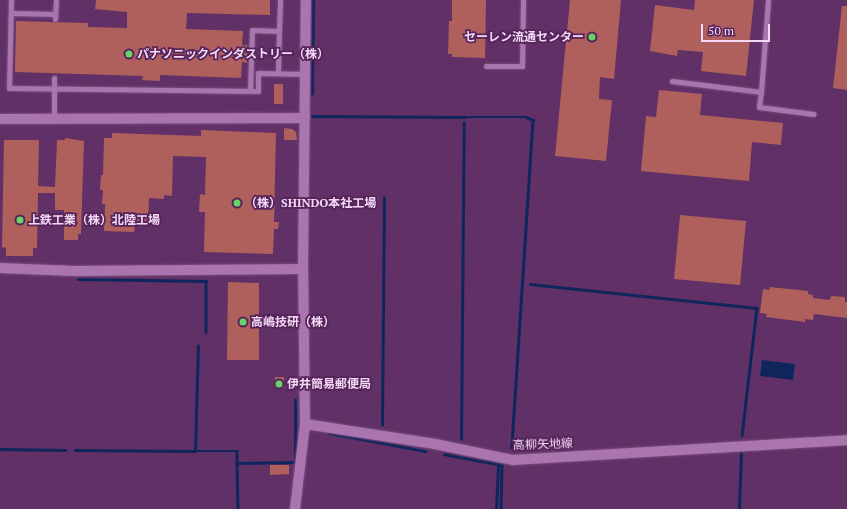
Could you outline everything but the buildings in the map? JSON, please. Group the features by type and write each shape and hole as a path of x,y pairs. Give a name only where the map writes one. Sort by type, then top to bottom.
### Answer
{"street":[{"path":"295,509 305,424 303,269 306,0"},
{"path":"0,119 305,118"},
{"path":"0,268 74,271 303,269"},
{"name":"高柳矢地線","path":"305,424 436,444 512,460 847,440"}],"lane":[{"path":"11,0 9,88 258,91 258,73 306,74"},
{"path":"11,13 55,16 56,0"},
{"path":"278,73 280,0"},
{"path":"486,66 522,66 523,0"},
{"path":"768,0 759,107 814,114"},
{"path":"250,91 252,30 279,31"},
{"path":"54,78 54,119"},
{"path":"672,82 761,92"}],"water":[{"path":"762,360 795,364 793,380 760,376"}],"waterway":[{"path":"312,94 313,0"},
{"path":"312,116 465,117"},
{"path":"464,117 526,117 533,120 512,447"},
{"path":"461,439 464,123"},
{"path":"382,425 384,198"},
{"path":"78,279 206,281 206,332"},
{"path":"530,284 757,308 742,435"},
{"path":"75,450 195,451 198,346"},
{"path":"195,451 237,451 237,463 295,462 295,400"},
{"path":"329,433 425,451"},
{"path":"0,449 65,450"},
{"path":"739,509 741,453"},
{"path":"444,454 502,465 501,509"},
{"path":"237,463 238,509"},
{"path":"496,509 498,466"}],"place":[{"name":"セーレン流通センター","path":"592,37"},
{"name":"パナソニックインダストリー（株）","path":"129,54"},
{"name":"（株）SHINDO本社工場","path":"237,203"},
{"name":"上鉄工業（株）北陸工場","path":"20,220"},
{"name":"高嶋技研（株）","path":"243,322"},
{"name":"伊井簡易郵便局","path":"279,384"}]}
